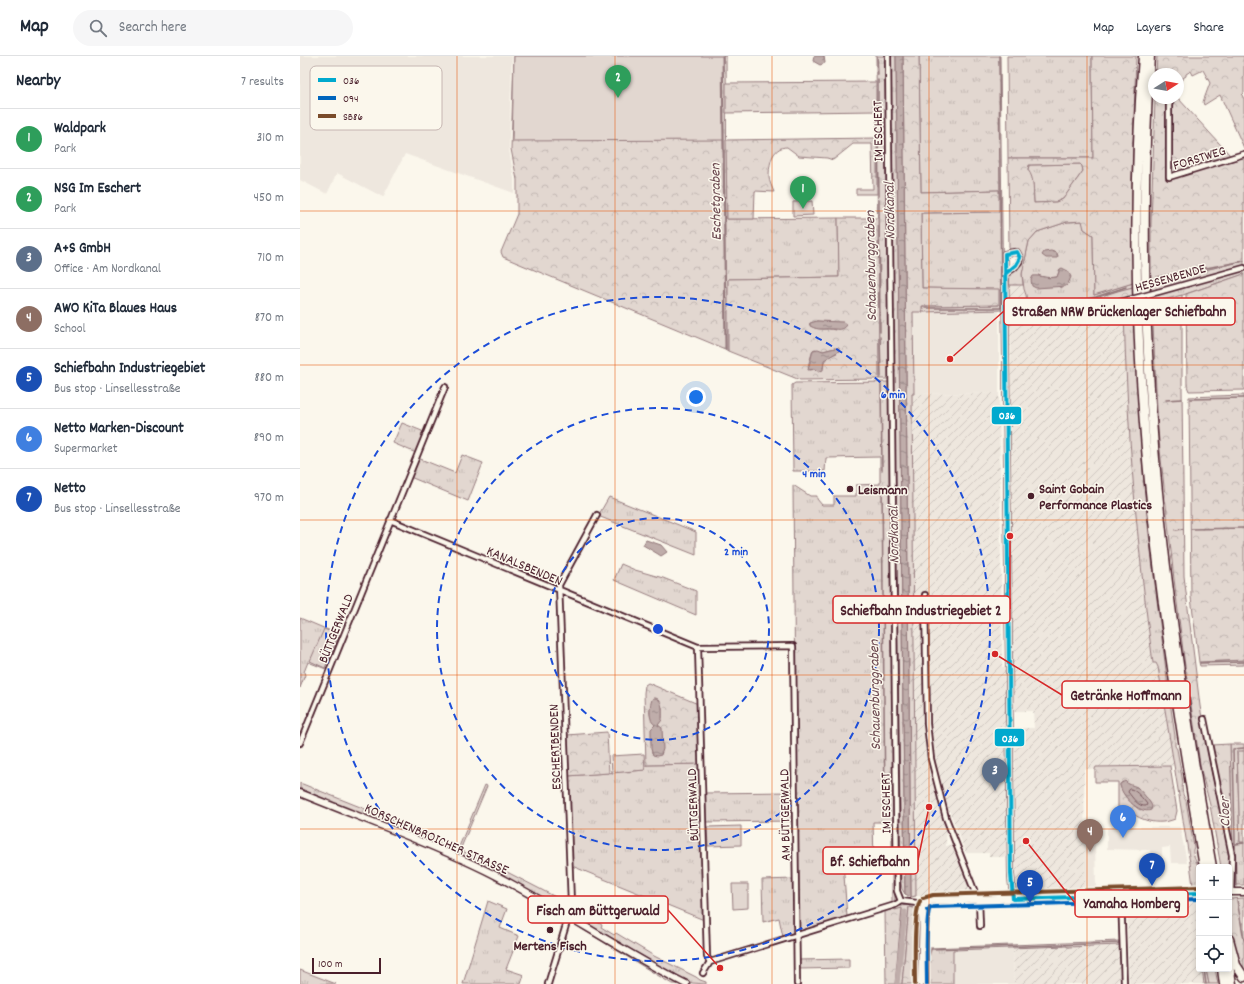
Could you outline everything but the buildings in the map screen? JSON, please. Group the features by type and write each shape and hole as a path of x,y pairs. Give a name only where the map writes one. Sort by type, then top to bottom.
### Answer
{"highway":[{"path":"1140,56 1137,260 1142,388 1146,445 1156,554 1167,640 1204,864"},
{"path":"1140,90 1143,56"},
{"path":"1150,56 1150,68"},
{"path":"1152,68 1155,56"},
{"path":"1148,104 1145,182 1145,261 1147,333 1153,437 1164,553 1175,639 1212,864"},
{"path":"1232,950 1236,965 1244,977"},
{"path":"1222,972 1224,984"},
{"path":"1230,972 1232,984"}],"main road":[{"name":"KORSCHENBROICHER STRASSE","path":"300,793 455,856 502,879 686,984"},
{"path":"1232,892 1244,892"},
{"path":"921,984 923,908 925,904 933,900 979,900 1196,893"}],"street":[{"name":"IM ESCHERT","path":"888,56 897,891 901,901"},
{"name":"FORSTWEG","path":"1169,104 1169,177 1244,154"},
{"path":"1005,274 1014,268 1019,262 1020,258 1017,252 1005,254 1005,274 1006,312 1011,869 1013,899"},
{"name":"HESSENBENDE","path":"1006,312 1037,313 1077,311 1102,307 1244,268"},
{"path":"390,520 445,387"},
{"name":"ESCHERTBENDEN","path":"548,984 569,916 571,903 559,585 598,515"},
{"name":"KANALSBENDEN","path":"390,520 698,648 793,646"},
{"name":"BÜTTGERWALD","path":"300,743 390,520"},
{"path":"925,595 927,724 931,759 946,818 979,900 980,926"},
{"name":"AM BÜTTGERWALD","path":"793,646 797,984"},
{"name":"BÜTTGERWALD","path":"698,648 707,957 710,962"},
{"path":"1204,719 1232,856 1232,864"},
{"path":"1121,896 1124,984"},
{"path":"703,973 710,962 895,905 901,901 925,904"}],"shaded area":[{"path":"300,56 512,56 509,149 514,179 514,193 405,154 383,197 337,173 327,194 300,180"},
{"path":"1009,285 1023,285 1027,302 1009,305"},
{"path":"999,310 999,393 914,394 913,312"},
{"path":"1124,316 1130,430 1141,567 1153,663 1156,663 1158,667 1174,766 1096,767 1095,769 1084,769 1085,890 1018,892 1015,871 1014,728 1034,728 1033,711 1013,711 1010,318 1074,321"},
{"path":"999,393 1002,667 1006,667 1007,857 989,857 989,853 966,853 949,810 947,811 946,846 953,844 970,889 969,894 916,896 912,394"},
{"path":"1180,827 1187,863 1171,863 1170,847 1162,848 1162,860 1150,860 1150,850 1107,849 1107,828"},
{"path":"1084,839 1095,839 1096,889 1085,890"},
{"path":"1196,900 1196,972 1202,972 1204,984 1129,984 1127,910 1129,904 1133,902"},
{"path":"1120,945 1121,975 1117,984 1014,984 1013,948"},
{"path":"1013,948 1014,984 953,984 952,950"}],"green space":[{"path":"514,56 722,56 725,349 503,257 501,252 517,214 517,180 511,149"},
{"path":"514,56 722,56 723,140 512,141"},
{"path":"722,56 726,56 727,219 838,218 839,277 728,279 728,351 725,349"},
{"path":"876,56 885,56 889,379 879,379"},
{"path":"890,56 896,56 905,894 901,883"},
{"path":"903,56 919,56 921,192 999,190 999,212 921,213 922,288 999,289 999,305 922,306 922,312 913,312 914,394 912,394 916,896 911,897"},
{"path":"919,56 1000,56 1003,310 922,312 922,306 999,305 999,290 922,288 921,213 999,212 999,190 921,192"},
{"path":"1007,56 1092,56 1093,158 1008,158"},
{"path":"1092,56 1136,56 1132,177 1133,283 1094,295 1093,235 1084,229 1082,221 1067,222 1037,232 1029,241 1022,274 1023,285 1009,285 1010,274 1019,264 1016,250 1009,249 1008,158 1093,158","holes":["1080,164 1083,171 1063,199 1056,202 1034,203 1033,181 1028,170 1029,165"]},
{"path":"1157,56 1244,56 1244,93 1242,95 1244,99 1244,148 1220,95 1204,105 1203,102 1210,83 1203,70 1193,75 1191,71 1184,77 1184,68 1156,68"},
{"path":"876,82 876,111 726,113 726,83"},
{"path":"1155,104 1183,104 1229,154 1231,161 1244,157 1244,261 1151,282 1151,225"},
{"path":"877,138 877,194 856,194 856,189 873,189 872,144 853,144 833,160 827,158 799,156 787,147 778,150 772,157 769,179 774,192 755,191 754,219 727,219 726,140"},
{"path":"1080,164 1083,171 1063,199 1056,202 1034,203 1033,184 1028,170 1029,165"},
{"path":"812,201 813,215 793,216 793,202"},
{"path":"838,218 878,218 879,379 800,380 728,351 728,279 839,277","holes":["817,321 830,322 835,330 818,329 809,324","835,348 837,353 825,360 823,368 810,370 808,366 813,350 823,351"]},
{"path":"1083,221 1084,229 1093,235 1094,295 1133,283 1133,287 1077,303 1009,309 1009,305 1027,302 1022,274 1029,241 1037,232 1067,222","holes":["1060,269 1062,288 1038,275 1046,278 1057,277"]},
{"path":"1244,261 1244,274 1174,298 1152,303 1151,282"},
{"path":"1244,274 1244,390 1189,391 1187,386 1186,294"},
{"path":"1133,287 1133,310 1124,312 1124,316 1074,321 1010,318 1009,309 1077,303"},
{"path":"1182,295 1184,576 1200,706 1210,765 1228,846 1230,864 1220,864 1210,805 1201,770 1185,666 1158,431 1152,303"},
{"path":"1133,310 1144,485 1168,687 1167,699 1170,702 1175,746 1177,749 1183,783 1182,788 1186,801 1194,847 1193,853 1197,864 1196,886 1193,886 1158,667 1156,663 1153,663 1142,576 1130,444 1124,312"},
{"path":"889,382 895,900 892,902 892,822 873,822 874,861 843,861 847,917 799,932 797,931 793,485 810,496 817,496 817,499 822,505 834,505 834,496 856,496 856,485 880,484 880,457 826,458 825,471 793,471 792,385 795,383"},
{"path":"1244,395 1244,660 1199,662 1191,597 1189,397"},
{"path":"402,423 422,431 423,435 416,453 393,443"},
{"path":"462,455 483,463 468,501 410,477 418,458 455,473"},
{"path":"609,497 696,532 696,555 598,516"},
{"path":"621,564 696,591 696,615 614,580"},
{"path":"300,618 340,635 326,669 308,662 300,688"},
{"path":"324,629 339,635 325,668 310,661"},
{"path":"1244,660 1244,665 1200,666 1199,662"},
{"path":"648,683 698,704 700,764 646,765 645,685","holes":["651,705 662,707 662,718 658,725 662,734 662,740 652,753 651,739 655,725 650,716 650,708"]},
{"path":"607,732 609,773 568,776 567,735"},
{"path":"1230,744 1244,744 1244,751 1237,752 1240,842 1244,842 1244,885 1234,885"},
{"path":"1230,744 1233,852 1211,745"},
{"path":"1237,751 1244,751 1244,842 1240,842"},
{"path":"644,754 645,770 612,773 611,756"},
{"path":"700,764 704,920 572,866 568,776 645,770 646,765"},
{"path":"1170,766 1177,811 1175,819 1162,822 1149,821 1137,816 1126,808 1118,808 1118,782 1095,782 1096,767","holes":["1122,782 1139,790 1151,804 1140,810 1128,799 1121,789 1120,785"]},
{"path":"300,783 433,836 458,849 454,853 300,791"},
{"path":"485,785 487,786 460,850 458,849"},
{"path":"793,792 793,821 705,822 704,793"},
{"path":"741,826 741,845 708,846 707,827"},
{"path":"460,850 569,904 567,908 562,910 510,879 460,856"},
{"path":"495,878 562,915 563,918 504,884 494,880"},
{"path":"794,879 795,934 783,937 779,918 763,922 762,880"},
{"path":"732,884 748,884 748,908 733,909"},
{"path":"1244,898 1244,969 1236,953 1232,935 1232,899"},
{"path":"488,901 507,909 500,928 519,936 506,969 524,975 521,984 463,984"},
{"path":"573,904 575,909 602,925 601,927 614,935 616,933 654,956 706,982 706,984 692,983 651,961 575,916"},
{"path":"910,904 918,907 920,911 919,984 915,984 918,913 909,907 902,984 895,984 902,909 894,910 894,908"},
{"path":"928,904 929,948 1120,941 1120,945 953,950 953,984 924,984 926,911"},
{"path":"909,907 914,908 918,913 915,984 902,984"},
{"path":"894,908 895,910 902,908 895,984 886,984 885,911"},
{"path":"572,923 575,923 680,984 672,984"},
{"path":"849,959 849,968 798,969 798,960"},
{"path":"300,970 336,984 300,984"},
{"path":"1202,972 1207,972 1209,984 1204,984"},
{"path":"1207,972 1216,972 1218,984 1209,984"}],"water":[{"path":"814,56 824,56 825,63 820,65 813,61"},
{"path":"896,56 903,56 911,897 905,894"},
{"path":"1051,251 1057,253 1057,258 1046,258 1042,255 1044,252"},
{"path":"1062,268 1068,271 1071,277 1066,286 1036,288 1032,286 1031,280 1033,276 1050,278 1057,277 1060,269"},
{"path":"817,321 843,322 847,325 842,329 819,329 810,326 810,323"},
{"path":"839,348 839,351 824,360 823,370 818,372 815,369 808,370 813,350 818,349 823,351"},
{"path":"646,540 661,545 667,552 661,556 643,545"},
{"path":"653,698 657,698 659,700 662,710 662,720 658,725 662,728 663,749 661,755 657,756 653,755 651,749 651,729 655,725 651,720 650,714"},
{"path":"1125,781 1137,787 1141,791 1152,806 1151,810 1146,811 1131,803 1121,788 1120,784"}],"waterway":[{"name":"Eschetgraben","path":"723,56 726,349"},
{"name":"Schauenburggraben","path":"877,56 878,75"},
{"path":"925,308 1001,308 999,56"},
{"name":"Schauenburggraben","path":"878,80 878,123"},
{"name":"Schauenburggraben","path":"878,127 879,196"},
{"name":"Schauenburggraben","path":"879,200 880,332"},
{"path":"1157,277 1244,261"},
{"path":"1011,306 1075,301 1096,297 1126,287"},
{"name":"Schauenburggraben","path":"880,337 881,377"},
{"name":"Schauenburggraben","path":"881,383 882,470"},
{"path":"1190,399 1244,398"},
{"path":"1166,400 1182,399"},
{"name":"Schauenburggraben","path":"882,485 885,809"},
{"path":"1191,529 1244,528"},
{"path":"1176,530 1183,529"},
{"path":"1200,663 1244,662"},
{"name":"Cloer","path":"1236,886 1233,749 1244,748"},
{"path":"1236,844 1244,843"},
{"path":"1237,900 1244,940"},
{"name":"Nordkanal","path":"897,984 905,912"},
{"path":"927,984 927,965 931,949 1119,943"},
{"name":"Cloer","path":"1204,972 1206,984"}],"transit line":[{"name":"036","path":"1005,254 1017,252 1020,258 1016,265 1005,274"},
{"name":"036","path":"1005,254 1011,874 1013,899"},
{"name":"SB86","path":"923,898 933,895 1196,887"},
{"name":"036","path":"1013,899 1196,893"},
{"name":"094","path":"927,910 934,907 1196,899"},
{"name":"SB86","path":"915,984 915,929 920,901"},
{"name":"094","path":"927,984 927,921 930,907"}],"place":[{"name":"NSG Im Eschert","path":"618,98"},
{"name":"Waldpark","path":"803,209"},
{"name":"Straßen NRW Brückenlager Schiefbahn","path":"950,359"},
{"name":"Leismann","path":"850,489"},
{"name":"Saint Gobain Performance Plastics","path":"1031,496"},
{"name":"Schiefbahn Industriegebiet 2","path":"1010,536"},
{"name":"Getränke Hoffmann","path":"995,654"},
{"name":"A+S GmbH","path":"995,791"},
{"name":"Bf. Schiefbahn","path":"929,807"},
{"name":"Netto Marken-Discount","path":"1123,838"},
{"name":"Yamaha Homberg","path":"1026,841"},
{"name":"AWO KiTa Blaues Haus","path":"1090,852"},
{"name":"Netto","path":"1152,886"},
{"name":"Schiefbahn Industriegebiet","path":"1030,903"},
{"name":"Mertens Fisch","path":"550,930"},
{"name":"Fisch am Büttgerwald","path":"720,968"}]}
